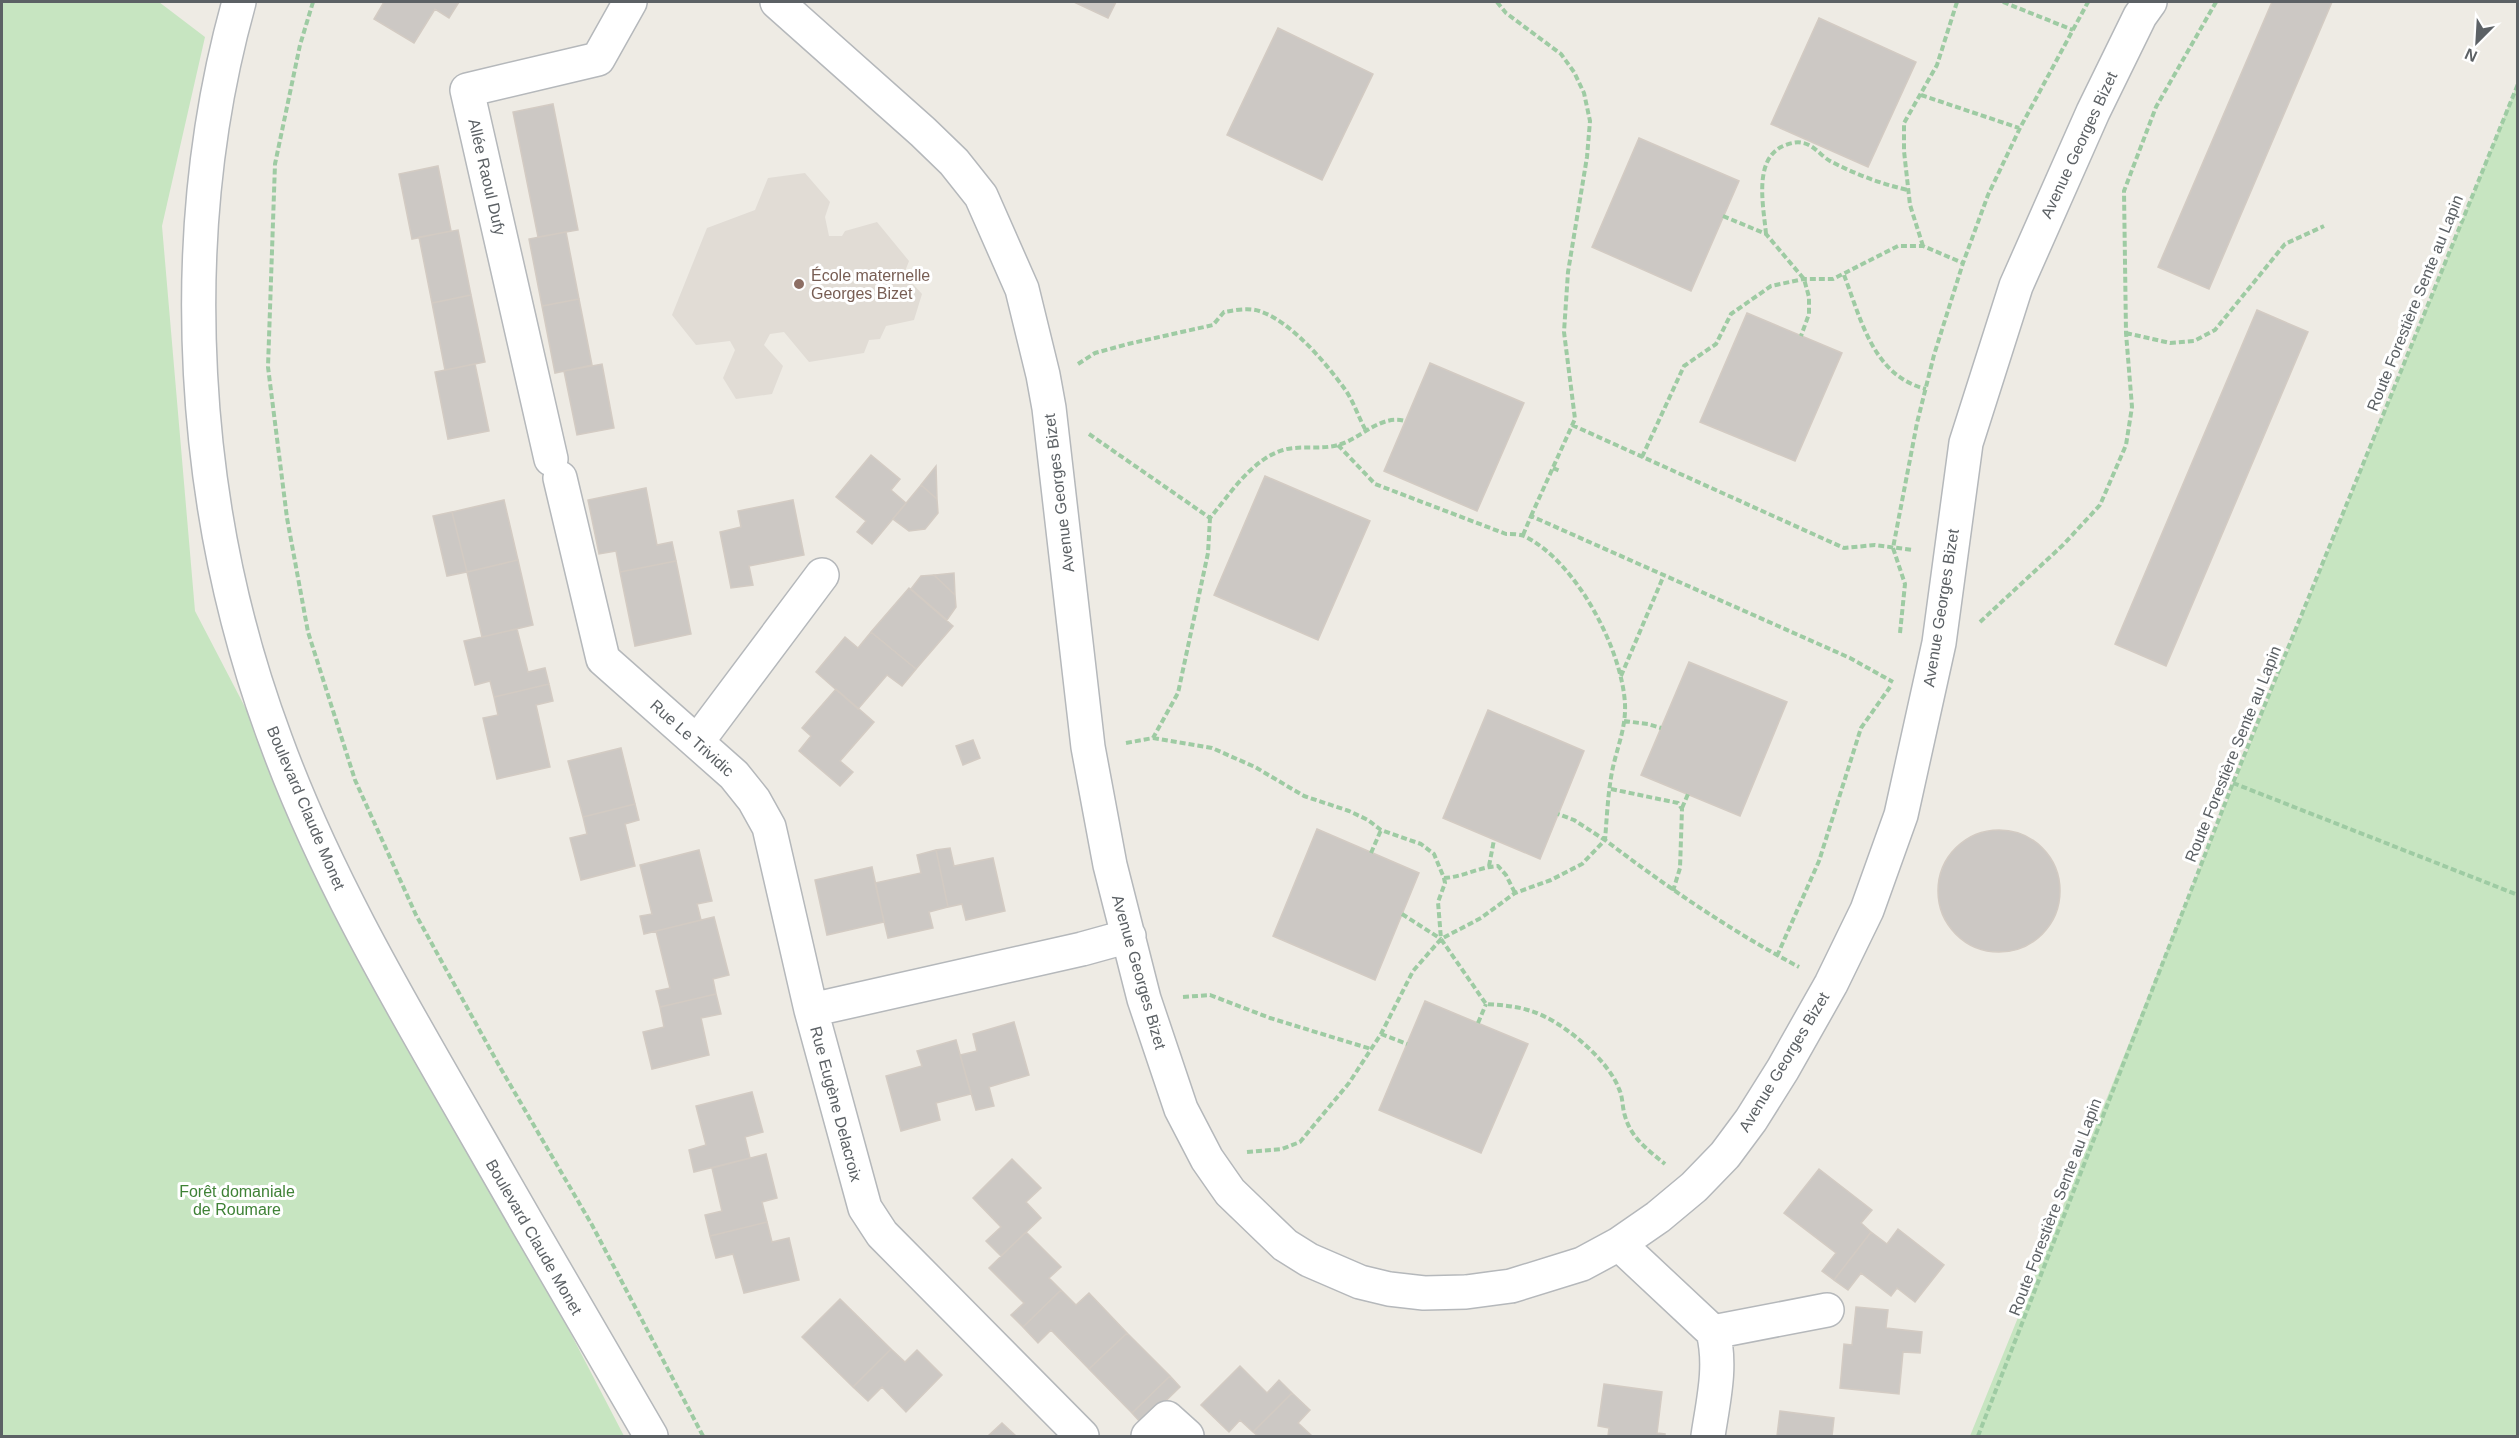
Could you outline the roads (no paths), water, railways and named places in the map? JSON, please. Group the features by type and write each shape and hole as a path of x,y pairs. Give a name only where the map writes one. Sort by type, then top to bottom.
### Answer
{"street":[{"name":"Boulevard Claude Monet","path":"239,2 217,101 207,174 200,261 200,357 210,475 231,595 253,674 276,743 298,797 398,1000 651,1437"},
{"name":"Allée Raoul Dufy","path":"556,469 467,90 598,58 630,2"},
{"name":"Avenue Georges Bizet","path":"777,2 924,132 954,162 981,196 1022,289 1043,375 1088,747 1110,866 1144,999 1181,1109 1207,1159 1230,1192 1285,1245 1333,1272 1389,1288 1424,1293 1466,1292 1511,1286 1582,1264 1619,1244 1658,1217 1694,1187 1725,1155 1751,1120 1831,984 1867,910 1901,815 1939,643 1966,444 2016,286 2093,112 2140,16 2150,2"},
{"name":"Rue Le Trividic","path":"556,469 603,659 734,775 754,800 769,828 811,1010"},
{"path":"697,742 822,575"},
{"name":"Rue Eugène Delacroix","path":"1082,1437 882,1234 866,1208 855,1176 811,1010 1082,949 1129,936"},
{"path":"1619,1244 1658,1283 1713,1332 1718,1350 1718,1366 1708,1437"},
{"path":"1713,1332 1827,1310"},
{"path":"1148,1437 1167,1418 1186,1437"}],"place":[{"name":"École maternelle Georges Bizet","path":"799,284"}],"park label":[{"name":"Forêt domaniale de Roumare","path":"237,1200"}]}
